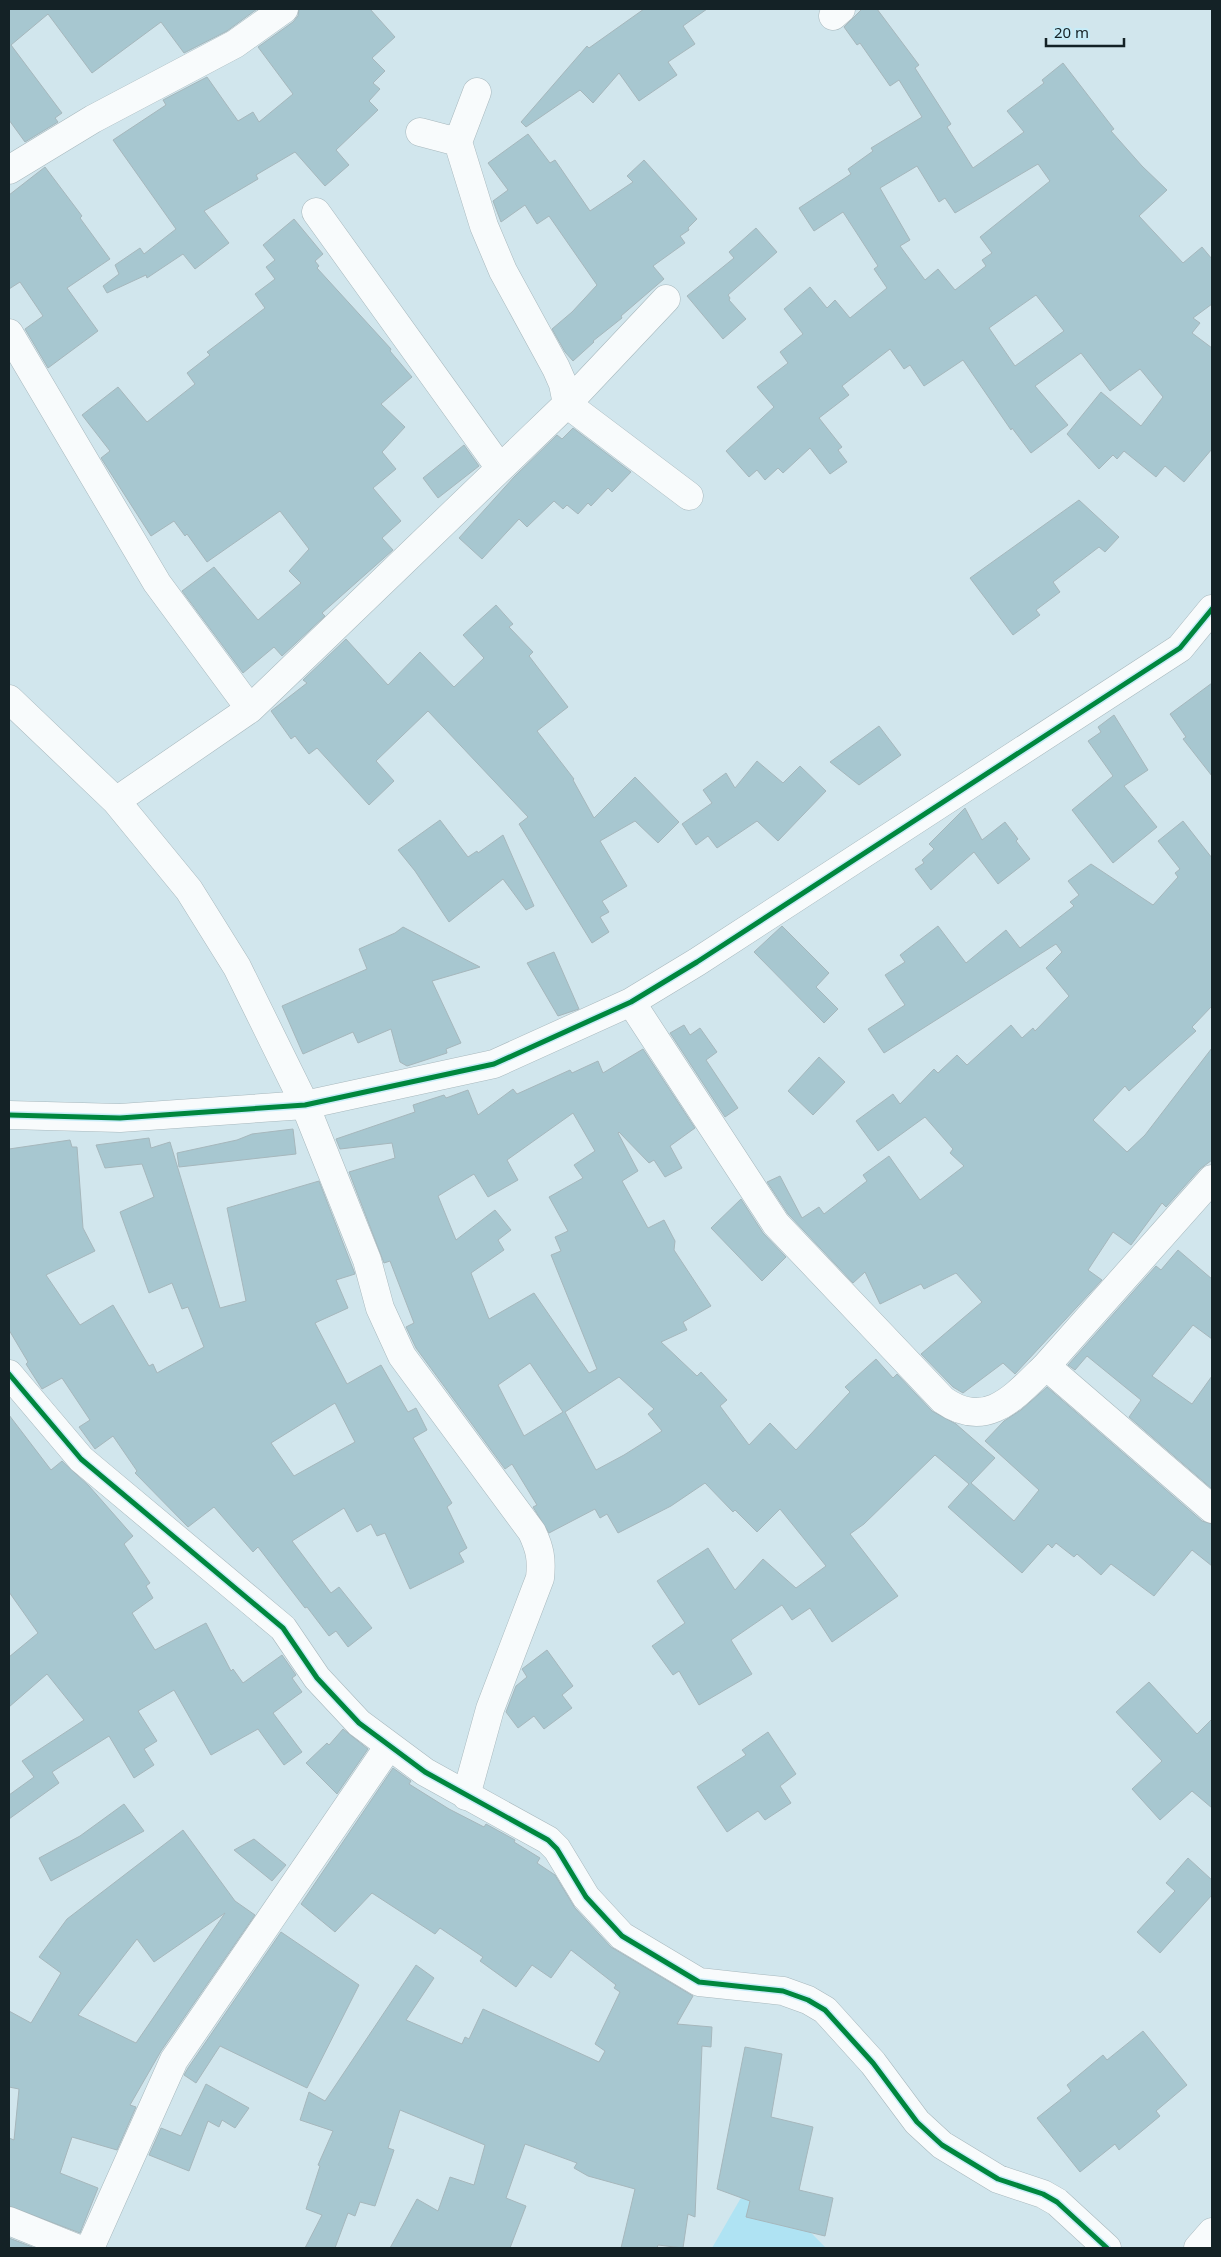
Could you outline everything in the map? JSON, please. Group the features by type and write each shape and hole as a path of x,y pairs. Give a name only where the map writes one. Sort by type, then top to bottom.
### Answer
{"street":[{"path":"9,170 93,119 235,44 284,9"},
{"path":"477,92 458,142 484,226 504,271 556,368 563,384 567,404 689,496"},
{"path":"420,132 458,142"},
{"path":"316,212 500,468"},
{"path":"116,801 250,710 567,404 666,298"},
{"path":"9,333 157,583 250,710"},
{"path":"9,1115 120,1118 304,1105 494,1064 631,1002 1180,648 1212,609"},
{"path":"9,699 116,801 189,890 237,967 304,1105 367,1260 380,1308 402,1356 532,1532 540,1549 542,1561 540,1578 490,1709 466,1796"},
{"path":"631,1002 776,1224 943,1400 956,1409 984,1412 1011,1399 1046,1366 1212,1178"},
{"path":"1046,1366 1212,1509"},
{"path":"9,1374 81,1459 283,1628 326,1689 360,1722 425,1772 466,1796 528,1827 548,1840 557,1849 586,1897 622,1936 686,1976 711,1984 783,1991 808,2000 825,2010 873,2063 917,2122 942,2145 998,2179 1043,2194 1057,2202 1107,2248"},
{"path":"90,2248 174,2060 389,1746"},
{"path":"9,2222 76,2248"},
{"path":"1198,2248 1212,2232"}],"shaded area":[{"path":"769,2190 826,2248 712,2248 742,2196"}],"building":[{"path":"9,9 257,9 227,31 184,53 161,22 92,73 48,14 11,45 62,113 55,118 58,122 25,142 9,120"},
{"path":"299,9 370,9 395,37 372,58 385,71 373,83 380,89 369,101 378,110 336,150 349,165 325,186 295,152 256,175 258,179 204,211 229,243 195,269 183,254 147,278 146,275 107,293 103,286 119,274 115,265 140,248 144,254 176,229 113,140 166,105 163,100 207,77 238,121 253,112 259,122 293,94 258,47 293,22 298,16"},
{"path":"644,9 707,9 683,26 695,44 668,62 677,75 639,101 619,73 593,103 580,90 526,127 521,122 587,46 589,48"},
{"path":"862,9 877,9 919,65 915,68 951,124 947,127 973,168 1024,132 1007,111 1044,83 1042,80 1063,63 1114,129 1111,131 1142,166 1167,190 1139,216 1183,263 1202,247 1212,259 1212,304 1193,318 1200,323 1192,333 1212,348 1212,449 1184,482 1165,466 1156,477 1124,451 1117,459 1113,455 1099,469 1067,434 1101,392 1141,426 1163,397 1140,369 1110,391 1081,353 1035,386 1068,425 1031,453 1012,428 1011,430 963,360 924,386 910,365 904,369 890,349 842,386 849,395 819,418 842,447 838,450 847,462 830,474 810,448 783,473 778,468 765,480 757,470 749,477 726,451 774,407 757,387 788,363 780,352 803,334 784,309 810,287 827,308 835,300 850,318 887,288 874,269 878,266 843,212 814,231 799,208 851,174 848,169 873,151 871,148 922,117 899,80 890,86 860,43 857,45 844,27","holes":["1038,164 1050,181 980,237 992,253 982,260 986,266 955,290 938,269 925,280 900,246 910,240 880,188 917,166 939,202 945,198 955,213","1036,295 1064,331 1015,366 989,328"]},
{"path":"528,134 550,163 555,160 590,211 633,182 627,176 644,160 697,219 688,228 689,230 680,236 685,243 653,266 664,279 573,361 565,352 552,329 572,312 597,285 549,216 537,224 525,205 501,222 493,201 508,190 488,163"},
{"path":"45,167 82,216 80,218 110,259 67,288 98,331 48,368 25,329 43,316 20,282 9,289 9,195"},
{"path":"294,219 323,254 315,261 319,266 317,268 391,349 390,351 412,377 381,404 405,427 382,452 396,469 373,488 401,521 382,538 393,550 322,613 325,616 282,656 274,647 243,673 182,591 214,567 258,620 301,583 289,571 309,549 280,511 207,562 187,534 185,536 174,521 151,536 101,458 110,451 82,415 118,387 147,422 195,384 187,373 210,355 207,352 265,308 255,294 275,279 266,267 275,260 263,245"},
{"path":"756,228 777,252 728,295 729,300 746,319 723,339 687,296 734,258 729,252"},
{"path":"573,428 631,472 612,492 608,488 591,506 588,503 578,514 567,505 563,509 554,501 527,527 519,519 482,559 459,538 514,477 557,435 562,439"},
{"path":"464,445 479,466 438,498 423,478"},
{"path":"1079,500 1119,537 1105,552 1099,547 1053,582 1060,592 1036,610 1040,615 1013,635 970,578"},
{"path":"496,605 513,624 509,627 533,652 529,656 568,707 537,731 574,779 594,818 635,777 679,822 658,843 635,821 600,841 627,886 602,901 609,912 600,917 609,932 592,943 519,824 528,817 428,711 376,761 394,781 369,805 317,748 309,754 295,736 291,739 271,711 307,683 303,680 346,639 388,685 420,652 454,687 484,658 463,635"},
{"path":"1212,683 1212,776 1183,739 1186,737 1170,714"},
{"path":"1114,715 1148,770 1124,786 1157,827 1113,863 1072,810 1113,776 1088,741 1101,732 1098,727"},
{"path":"879,726 901,755 859,785 830,762"},
{"path":"757,761 783,783 800,766 826,791 778,841 757,821 717,848 708,836 696,845 682,824 712,803 703,790 726,773 735,788"},
{"path":"965,808 982,840 1005,822 1018,839 1016,841 1030,859 998,884 974,852 931,890 915,869 924,863 922,860 934,849 929,844"},
{"path":"440,820 468,857 477,851 478,853 503,835 534,906 526,910 503,879 449,922 415,871 398,850"},
{"path":"1183,821 1212,858 1212,1006 1192,1027 1196,1031 1129,1091 1125,1086 1093,1120 1127,1152 1145,1135 1212,1048 1212,1160 1200,1169 1166,1207 1162,1203 1131,1245 1113,1232 1088,1270 1102,1280 1015,1374 1003,1363 963,1393 953,1387 921,1354 982,1302 956,1273 924,1289 921,1284 880,1304 865,1272 853,1283 788,1214 767,1182 780,1176 802,1218 819,1207 824,1214 867,1181 863,1175 889,1156 920,1200 964,1166 950,1153 953,1149 925,1117 878,1151 856,1121 893,1094 900,1104 934,1069 938,1073 957,1055 967,1065 1011,1025 1022,1038 1033,1028 1035,1031 1069,996 1046,968 1062,952 1056,944 884,1053 868,1029 905,1005 885,975 905,962 900,955 938,926 966,963 1006,930 1020,948 1074,906 1070,902 1079,895 1068,881 1091,864 1153,905 1178,877 1175,873 1180,869 1158,841"},
{"path":"782,926 829,973 816,987 838,1009 824,1023 754,952"},
{"path":"403,927 480,967 432,981 461,1043 446,1049 447,1053 407,1066 400,1062 391,1029 358,1043 353,1032 303,1054 282,1006 367,969 359,949 395,933"},
{"path":"554,952 579,1009 558,1016 527,963"},
{"path":"684,1025 690,1035 700,1028 717,1052 706,1060 738,1108 725,1117 670,1033"},
{"path":"643,1049 695,1128 670,1146 682,1168 665,1177 654,1160 649,1163 619,1132 638,1171 622,1181 648,1228 664,1220 675,1241 674,1250 711,1306 683,1322 687,1330 661,1342 697,1376 701,1372 727,1400 720,1406 749,1445 770,1423 796,1450 850,1392 845,1387 876,1359 893,1378 897,1374 932,1411 956,1424 995,1458 971,1483 1014,1521 1039,1490 985,1441 1004,1421 1021,1410 1047,1387 1202,1521 1212,1524 1212,1566 1192,1550 1154,1596 1111,1564 1101,1575 1077,1554 1074,1557 1056,1543 1052,1548 1048,1544 1022,1573 948,1507 969,1484 935,1455 864,1524 850,1534 898,1596 832,1642 810,1608 792,1620 782,1605 731,1640 752,1674 699,1705 679,1671 673,1675 652,1646 685,1623 657,1581 708,1548 735,1590 763,1559 796,1588 826,1566 780,1509 757,1532 735,1510 733,1512 705,1483 671,1506 618,1533 607,1514 600,1518 595,1509 549,1533 533,1507 537,1505 512,1464 505,1469 416,1348 406,1327 414,1323 390,1261 384,1263 349,1172 395,1158 392,1143 340,1149 336,1139 415,1112 413,1105 444,1095 446,1098 468,1090 478,1115 513,1089 517,1094 570,1070 572,1073 598,1061 603,1073","holes":["573,1113 595,1151 574,1165 583,1178 549,1197 568,1231 555,1237 561,1251 551,1255 597,1369 589,1373 534,1293 489,1319 471,1273 504,1250 498,1240 511,1230 495,1210 456,1240 438,1196 474,1174 488,1197 518,1180 507,1160","530,1363 563,1412 524,1436 498,1385","619,1377 654,1409 648,1414 662,1431 596,1470 565,1412"]},
{"path":"819,1057 845,1082 813,1115 788,1091"},
{"path":"293,1129 296,1154 179,1167 177,1153 237,1140 252,1134"},
{"path":"149,1138 151,1148 170,1142 220,1308 246,1301 227,1208 319,1181 355,1274 336,1280 348,1308 315,1323 347,1384 381,1365 408,1412 416,1408 427,1430 413,1438 452,1503 447,1507 467,1548 459,1553 464,1562 410,1589 385,1533 377,1536 371,1524 357,1532 344,1508 292,1541 331,1593 339,1587 372,1628 348,1647 336,1631 329,1636 258,1547 253,1552 214,1507 188,1527 135,1473 137,1471 113,1436 95,1449 79,1427 90,1420 62,1378 42,1389 26,1364 28,1362 9,1330 9,1149 70,1140 72,1147 77,1147 83,1228 95,1251 46,1275 80,1325 113,1305 149,1366 153,1364 157,1373 204,1347 188,1307 182,1309 172,1283 149,1293 120,1212 154,1197 142,1164 105,1168 96,1145","holes":["335,1403 355,1442 294,1476 271,1443"]},
{"path":"741,1199 763,1233 786,1257 762,1281 711,1228"},
{"path":"1178,1250 1212,1279 1212,1339 1193,1325 1152,1376 1192,1404 1212,1376 1212,1489 1129,1417 1141,1400 1087,1356 1075,1370 1068,1365 1156,1266 1161,1270"},
{"path":"9,1415 51,1470 62,1461 89,1486 133,1536 124,1544 150,1583 146,1586 153,1598 132,1613 155,1650 206,1623 231,1671 233,1669 243,1683 282,1655 296,1675 292,1678 302,1692 273,1713 302,1752 284,1765 258,1729 211,1755 174,1690 138,1711 157,1741 144,1749 154,1765 134,1778 109,1736 52,1772 59,1783 9,1819 9,1795 34,1777 22,1761 84,1720 47,1674 9,1707 9,1657 38,1633 9,1592"},
{"path":"547,1650 573,1686 562,1695 572,1708 544,1729 534,1716 518,1728 506,1712 516,1686 527,1677 522,1669"},
{"path":"1149,1682 1197,1734 1212,1719 1212,1808 1192,1791 1160,1820 1132,1789 1162,1761 1116,1712"},
{"path":"343,1729 368,1749 337,1794 306,1763 327,1743 329,1745"},
{"path":"768,1732 796,1774 780,1786 791,1803 765,1820 758,1811 727,1832 697,1787 746,1755 742,1750"},
{"path":"393,1768 411,1781 409,1784 449,1809 484,1827 486,1824 515,1840 514,1842 540,1858 537,1863 555,1875 575,1908 611,1947 693,1996 677,2024 712,2027 711,2047 702,2046 695,2217 688,2214 683,2248 658,2245 657,2248 621,2248 635,2189 588,2176 574,2168 577,2163 525,2144 506,2198 526,2206 510,2248 390,2248 417,2199 438,2211 450,2177 474,2185 485,2145 400,2110 388,2148 394,2150 375,2206 360,2202 355,2216 348,2213 335,2248 305,2248 322,2215 306,2209 320,2166 318,2165 333,2131 300,2120 309,2092 325,2101 416,1965 434,1978 406,2020 462,2044 465,2037 469,2039 483,2009 599,2062 605,2051 595,2044 620,1992 614,1988 616,1985 571,1950 551,1978 532,1965 516,1987 480,1961 483,1957 440,1928 435,1934 372,1893 335,1932 301,1904"},
{"path":"124,1804 144,1831 51,1881 39,1858 80,1836"},
{"path":"183,1830 235,1901 255,1915 161,2051 130,2105 136,2107 117,2150 72,2137 60,2173 98,2188 80,2233 9,2206 9,2138 14,2140 19,2089 9,2087 9,2011 31,2023 61,1973 39,1957 67,1919","holes":["225,1913 136,2043 78,2015 137,1939 154,1962"]},
{"path":"254,1839 286,1865 272,1881 234,1850"},
{"path":"1188,1858 1212,1880 1212,1895 1160,1953 1137,1932 1175,1891 1166,1883"},
{"path":"281,1932 359,1985 307,2088 220,2046 196,2083 184,2075"},
{"path":"1143,2031 1187,2085 1156,2111 1160,2116 1119,2150 1115,2144 1080,2172 1037,2118 1071,2091 1067,2085 1103,2055 1107,2060"},
{"path":"745,2047 782,2054 771,2117 813,2127 799,2190 833,2198 825,2236 746,2217 750,2201 717,2189"},
{"path":"206,2084 249,2108 235,2128 222,2120 219,2127 208,2121 189,2171 149,2155 161,2128 181,2136"},
{"path":"9,2238 35,2248 9,2248"}],"cycle path":[{"path":"9,1115 120,1118 305,1105 494,1064 631,1002 697,962 1180,648 1212,609"},
{"path":"9,1374 81,1459 283,1628 317,1678 359,1723 425,1772 548,1840 557,1849 586,1897 622,1936 699,1982 783,1991 808,2000 825,2010 873,2063 917,2122 942,2145 998,2179 1043,2194 1057,2202 1107,2248"}]}
